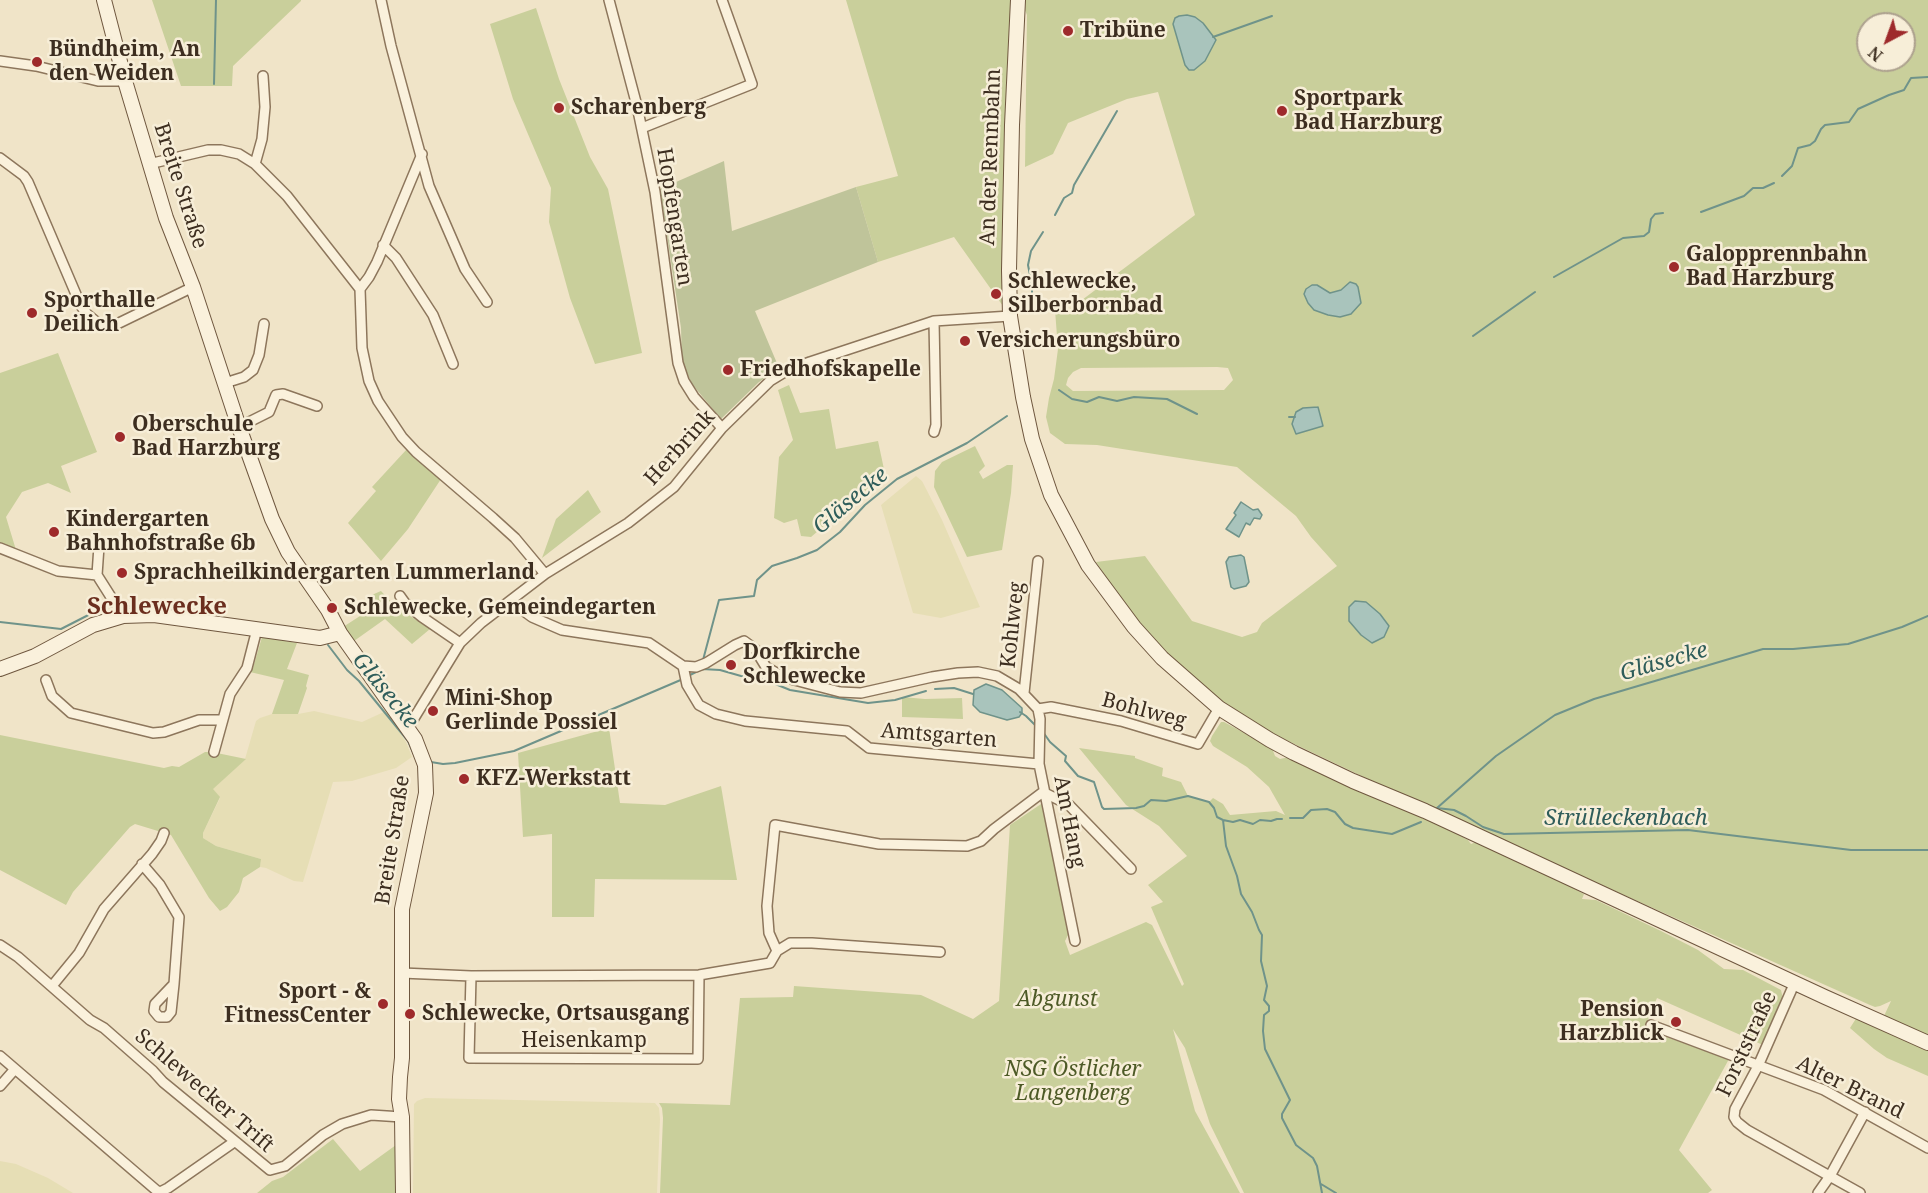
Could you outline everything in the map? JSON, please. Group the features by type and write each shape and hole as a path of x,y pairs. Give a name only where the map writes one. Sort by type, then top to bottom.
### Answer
{"street":[{"name":"Breite Straße","path":"104,0 125,81 166,218 193,287 261,492 280,538 328,610 340,633 408,728 418,745 424,765 427,786 402,909 402,1058 406,1078 406,1099 402,1117 403,1193"},
{"path":"381,0 391,46 429,186 465,269 488,302"},
{"name":"Hopfengarten","path":"609,0 642,128 655,192 678,363 684,381 694,397 722,428"},
{"path":"642,128 752,84 722,0"},
{"name":"An der Rennbahn","path":"1018,0 1012,125 1009,270 1010,316 1016,358 1032,439 1051,495 1088,565 1134,627 1162,658 1219,708 1294,753 1928,1043"},
{"path":"0,61 36,66 98,81 125,81"},
{"path":"255,164 262,139 266,107 262,76"},
{"path":"149,164 208,150 240,154 255,164 287,196 360,289 362,348 369,381 384,410 402,437 416,452 515,538 545,574"},
{"path":"360,289 369,277 422,154"},
{"path":"0,158 24,176 28,182 81,306 99,324 105,326 119,323 193,287"},
{"path":"383,245 396,258 433,315 453,364"},
{"name":"Herbrink","path":"408,728 460,644 481,623 545,574 628,523 674,488 722,428 770,381 788,370 934,321 1010,316"},
{"path":"934,321 936,425 934,432"},
{"path":"225,383 244,377 253,370 259,355 264,324"},
{"path":"239,427 269,412 276,395 283,394 317,406"},
{"path":"99,546 97,575 123,616"},
{"path":"0,548 58,571 97,575"},
{"name":"Kohlweg","path":"1024,693 1038,561"},
{"path":"400,596 422,617 460,644"},
{"path":"510,601 532,617 562,630 649,643 684,670 706,663 744,641 755,649 766,667 783,677 840,692 861,693 932,677 978,672 997,676 1024,693 1039,714"},
{"path":"0,669 35,656 93,625 123,616 154,615 320,638 340,633"},
{"path":"214,752 230,694 247,668 257,629"},
{"name":"Amtsgarten","path":"684,670 687,685 699,705 716,714 745,721 847,731 869,748 1039,764"},
{"path":"46,680 52,696 71,713 153,733 164,732 199,720 222,720"},
{"name":"Bohlweg","path":"1039,714 1051,707 1121,721 1198,744 1219,708"},
{"name":"Am Hang","path":"1039,714 1039,764 1075,941"},
{"path":"777,951 769,933 767,906 775,825 879,844 967,846 981,841 1044,792 1070,804 1131,869"},
{"path":"52,986 84,948 104,909 161,841 164,833"},
{"path":"142,864 160,885 179,917 174,984"},
{"path":"402,973 471,976 699,975 770,963 777,951 790,943 940,952"},
{"name":"Schlewecker Trift","path":"0,946 18,957 90,1020 104,1028 163,1082 270,1170 277,1170 285,1166 323,1135 342,1124 371,1115 402,1117"},
{"name":"Heisenkamp","path":"471,976 469,1058 698,1059 699,975"},
{"name":"Forststraße","path":"1795,982 1735,1109 1734,1116 1737,1122 1763,1139 1860,1193"},
{"path":"1652,1025 1756,1065"},
{"path":"0,1056 160,1192 234,1142"},
{"name":"Alter Brand","path":"1756,1065 1824,1090 1928,1148"},
{"path":"0,1086 15,1069"},
{"path":"1818,1193 1830,1176 1865,1112"}],"shaded area":[{"path":"916,476 922,481 942,520 980,607 941,618 913,613 881,505"},
{"path":"314,711 362,722 386,711 406,742 412,757 396,768 352,781 333,782 303,882 294,881 260,867 261,859 216,846 203,838 203,833 220,798 212,789 245,759 256,721 272,714 298,714"},
{"path":"425,1098 655,1103 659,1108 660,1119 657,1193 413,1193 414,1104"},
{"path":"0,1161 16,1164 48,1178 73,1193 0,1193"}],"green space":[{"path":"152,0 301,1 233,66 232,86 181,86"},
{"path":"846,0 1018,0 1010,316 954,237 878,262 856,187 898,176"},
{"path":"1021,0 1928,0 1928,1036 1884,1016 1891,1001 1875,1007 1870,1005 1429,808 1267,731 1219,702 1192,677 1134,619 1096,562 1145,556 1192,621 1242,637 1257,632 1262,623 1337,566 1296,516 1237,467 1097,445 1065,444 1050,433 1046,417 1058,349 1055,310 1070,309 1195,215 1158,92 1127,99 1068,123 1053,154 1025,167 1027,15","holes":["1081,368 1228,368 1233,380 1224,390 1073,391 1066,385 1073,372"]},
{"path":"536,8 559,79 590,157 608,189 642,353 595,364 570,298 549,222 551,188 513,99 490,24"},
{"path":"724,161 732,231 856,187 878,262 755,311 779,368 759,382 721,419 692,384 682,362 681,328 660,189"},
{"path":"58,353 97,452 61,466 71,493 48,483 22,492 6,517 16,550 0,545 0,373"},
{"path":"789,385 800,413 829,409 836,449 878,441 885,474 811,537 801,536 797,519 784,523 774,518 779,457 793,440 778,390"},
{"path":"975,446 985,466 979,472 983,479 1007,465 1013,465 1011,493 1002,550 967,557 934,487 935,471 942,462"},
{"path":"407,449 441,479 408,529 381,561 348,523 376,491 372,487"},
{"path":"588,490 601,512 542,558 556,519"},
{"path":"381,591 395,606 430,629 412,644 385,619 354,641 343,627 374,607 367,597"},
{"path":"262,637 297,643 287,669 309,675 298,714 272,714 284,680 250,672"},
{"path":"902,697 962,698 963,719 902,717"},
{"path":"1221,722 1272,748 1275,756 1280,759 1289,757 1443,827 1468,840 1471,844 1476,842 1584,894 1582,899 1596,900 1661,931 1698,950 1724,969 1743,970 1781,990 1783,999 1763,1045 1657,998 1644,1029 1729,1059 1679,1150 1712,1190 1708,1193 1244,1193 1210,1124 1185,1048 1173,1029 1195,1111 1240,1193 660,1193 663,1118 659,1103 730,1105 740,998 793,997 794,986 921,995 973,1019 999,1001 1010,825 1044,802 1070,931 1065,941 1070,955 1146,922 1152,925 1182,986 1184,984 1151,907 1163,902 1148,885 1187,856 1159,826 1126,805 1079,748 1135,756 1135,758 1163,768 1162,776 1181,782 1188,796 1209,802 1213,798 1223,804 1230,815 1276,811 1285,815 1269,787 1247,767 1213,746 1210,741"},
{"path":"609,728 620,803 665,805 721,786 737,880 595,879 594,917 552,917 552,834 523,837 518,753"},
{"path":"0,735 164,768 179,767 205,752 246,759 213,789 220,797 203,833 203,838 216,846 261,859 260,867 243,878 239,892 227,907 220,911 209,898 171,835 135,824 73,892 66,905 0,870"},
{"path":"1857,1017 1928,1049 1928,1076 1887,1058 1874,1049 1850,1028"},
{"path":"333,1139 360,1171 396,1145 396,1193 257,1193 272,1181 283,1177"}],"water":[{"path":"1187,15 1203,23 1216,40 1205,61 1194,70 1189,70 1185,65 1173,24 1175,18"},
{"path":"1350,282 1358,287 1361,303 1351,314 1340,317 1314,310 1304,294 1306,289 1312,285 1317,285 1330,293 1341,290"},
{"path":"1318,407 1323,426 1296,434 1292,424 1296,412 1303,408"},
{"path":"1241,502 1253,510 1258,509 1262,515 1260,519 1254,518 1250,525 1246,523 1239,537 1226,529 1236,515 1234,513"},
{"path":"1241,555 1244,557 1249,582 1246,586 1234,589 1231,587 1226,562 1229,557"},
{"path":"1355,601 1366,602 1380,614 1389,626 1384,637 1372,643 1361,635 1349,621 1349,607"},
{"path":"986,684 1002,690 1022,708 1019,717 1007,720 980,712 973,705 974,690"}],"waterway":[{"path":"214,84 216,0"},
{"name":"Gläsecke","path":"1213,37 1272,16"},
{"path":"1782,176 1792,166 1798,148 1815,141 1825,125 1849,122 1858,109 1904,90 1911,78 1928,77"},
{"name":"Gläsecke","path":"1055,215 1064,198 1072,193 1074,185 1117,111"},
{"path":"1701,212 1744,196 1753,188 1763,188 1774,183"},
{"path":"1554,277 1623,238 1644,236 1649,232 1651,219 1655,214 1663,213"},
{"name":"Gläsecke","path":"1032,306 1032,285 1028,265 1031,251 1043,232"},
{"path":"1473,336 1535,292"},
{"path":"1059,390 1072,399 1087,402 1099,397 1117,401 1134,397 1167,399 1197,414"},
{"name":"Gläsecke","path":"703,660 719,600 754,596 757,580 772,566 817,550 840,532 865,505 897,479 967,443 1007,416"},
{"path":"1289,417 1295,417"},
{"name":"Gläsecke","path":"122,605 148,609"},
{"name":"Gläsecke","path":"0,622 61,629 106,606"},
{"name":"Gläsecke","path":"1437,808 1496,756 1555,715 1594,699 1763,649 1848,644 1928,616"},
{"name":"Gläsecke","path":"328,645 408,741 416,759"},
{"name":"Gläsecke","path":"688,676 702,669 720,670 768,681 790,690 868,703 895,700 926,691"},
{"name":"Gläsecke","path":"431,762 455,763 514,751 683,679"},
{"name":"Gläsecke","path":"935,689 954,688 973,694"},
{"name":"Gläsecke","path":"1020,712 1036,726"},
{"name":"Gläsecke","path":"1043,732 1050,742 1066,756 1065,761 1078,776 1094,782 1104,809 1136,808 1144,806 1151,800 1166,801 1188,796 1209,802 1217,817 1223,820 1233,822 1240,820 1253,824 1260,820 1282,819"},
{"name":"Strülleckenbach","path":"1437,808 1454,810 1483,827 1504,834 1688,830 1851,850 1928,850"},
{"name":"Gläsecke","path":"1290,818 1303,818 1311,810 1327,809 1335,812 1345,824 1353,828 1392,834 1421,822"},
{"path":"1223,820 1226,846 1241,894 1262,935 1261,961 1267,986 1264,1000 1269,1006 1269,1011 1264,1015 1265,1049 1290,1100 1282,1118 1296,1145 1313,1158 1317,1166 1322,1193"},
{"path":"1321,1184 1336,1193"}],"place":[{"name":"Tribüne","path":"1068,31"},
{"name":"Bündheim, An den Weiden","path":"37,62"},
{"name":"Scharenberg","path":"559,108"},
{"name":"Sportpark Bad Harzburg","path":"1282,111"},
{"name":"Galopprennbahn Bad Harzburg","path":"1674,267"},
{"name":"Schlewecke, Silberbornbad","path":"996,294"},
{"name":"Sporthalle Deilich","path":"32,313"},
{"name":"Versicherungsbüro","path":"965,341"},
{"name":"Friedhofskapelle","path":"728,370"},
{"name":"Oberschule Bad Harzburg","path":"120,437"},
{"name":"Kindergarten Bahnhofstraße 6b","path":"54,532"},
{"name":"Sprachheilkindergarten Lummerland","path":"122,573"},
{"name":"Schlewecke, Gemeindegarten","path":"332,608"},
{"name":"Dorfkirche Schlewecke","path":"731,665"},
{"name":"Mini-Shop Gerlinde Possiel","path":"433,711"},
{"name":"KFZ-Werkstatt","path":"464,779"},
{"name":"Sport - & FitnessCenter","path":"383,1004"},
{"name":"Schlewecke, Ortsausgang","path":"410,1014"},
{"name":"Pension Harzblick","path":"1676,1022"}],"district":[{"name":"Schlewecke","path":"157,607"}],"park label":[{"name":"Abgunst","path":"1057,1000"},
{"name":"NSG Östlicher Langenberg","path":"1073,1082"}]}
